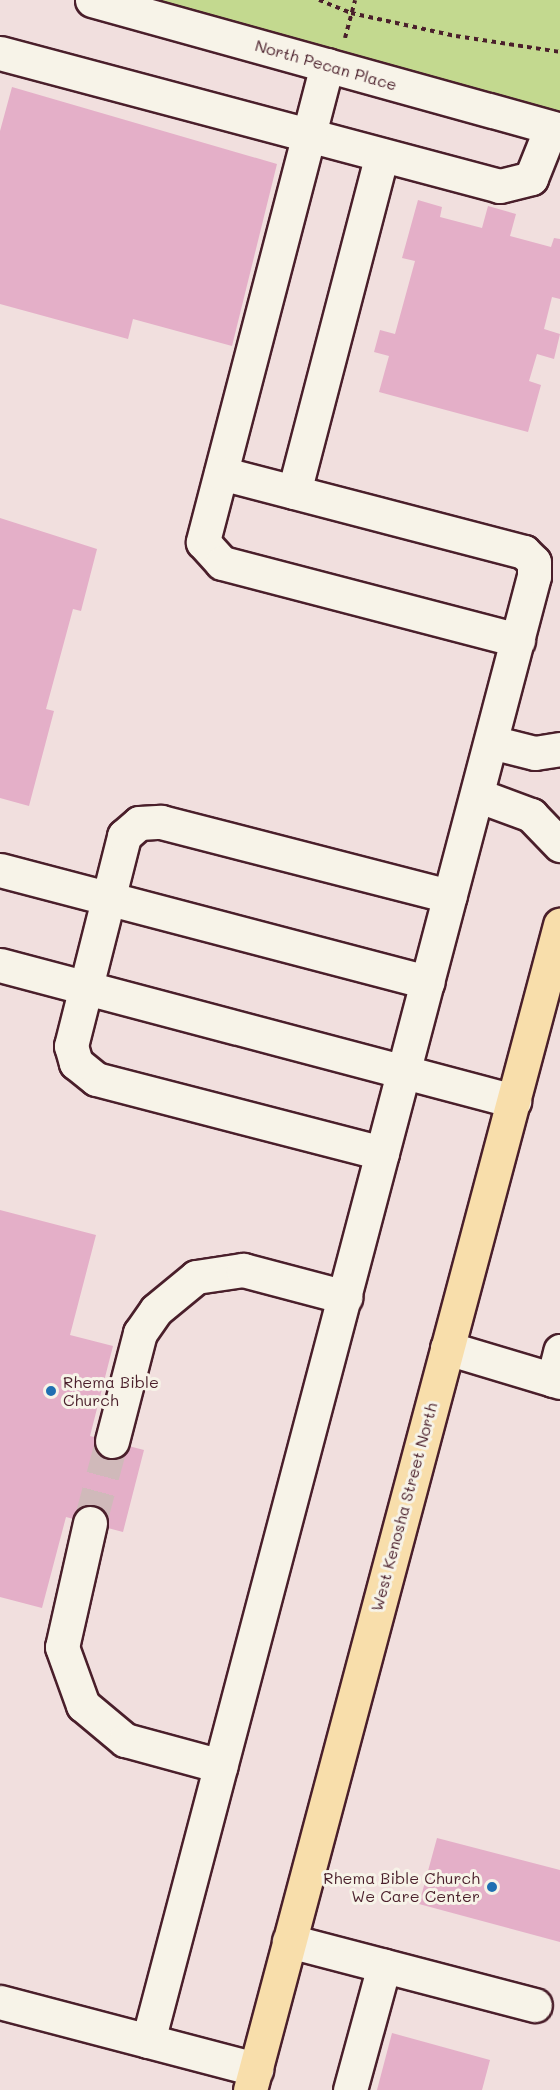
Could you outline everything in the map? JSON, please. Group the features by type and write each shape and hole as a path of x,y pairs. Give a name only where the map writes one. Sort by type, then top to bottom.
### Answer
{"main road":[{"name":"West Kenosha Street North","path":"253,2079 514,1101 551,1000 560,925"}],"street":[{"name":"North Pecan Place","path":"92,0 556,129"},
{"path":"0,53 500,186 519,185 542,163 556,129"},
{"path":"327,65 203,542 222,563 518,640"},
{"path":"294,492 382,155"},
{"path":"148,2041 534,576 534,562 524,552 221,473"},
{"path":"491,742 535,753 560,749"},
{"path":"477,795 531,815 560,845"},
{"path":"382,1153 96,1079 76,1063 71,1046 124,836 139,823 161,822 450,896"},
{"path":"0,870 428,982"},
{"path":"0,965 514,1101"},
{"path":"112,1441 140,1333 156,1310 196,1277 243,1270 345,1297"},
{"path":"447,1348 558,1371"},
{"path":"90,1523 62,1647 83,1705 125,1740 221,1766"},
{"path":"289,1941 535,2005"},
{"path":"350,2090 384,1966"},
{"path":"0,2002 148,2041 253,2079"}],"path":[{"path":"319,0 351,13 560,52"},
{"path":"351,13 355,0"}],"green space":[{"path":"156,0 560,0 560,112"}],"building":[{"path":"12,87 277,164 232,346 133,319 128,339 0,304 0,131"},
{"path":"418,200 442,207 440,217 482,228 488,206 516,214 510,236 551,247 554,238 560,239 560,299 552,297 544,329 560,334 554,359 537,354 529,381 541,385 528,432 379,392 389,356 374,352 380,330 395,334 415,261 402,258"},
{"path":"0,518 97,549 81,611 73,609 46,709 54,711 29,806 0,798"},
{"name":"Rhema Bible Church","path":"0,1210 96,1235 70,1335 113,1346 90,1436 144,1450 123,1532 66,1517 42,1608 0,1597"},
{"name":"Rhema Bible Church We Care Center","path":"437,1838 560,1870 560,1942 419,1904"},
{"path":"392,2033 490,2060 482,2090 377,2090"}],"tunnel":[{"path":"90,1523 112,1441"}],"place":[{"name":"Rhema Bible Church","path":"51,1391"},
{"name":"Rhema Bible Church We Care Center","path":"492,1887"}]}
